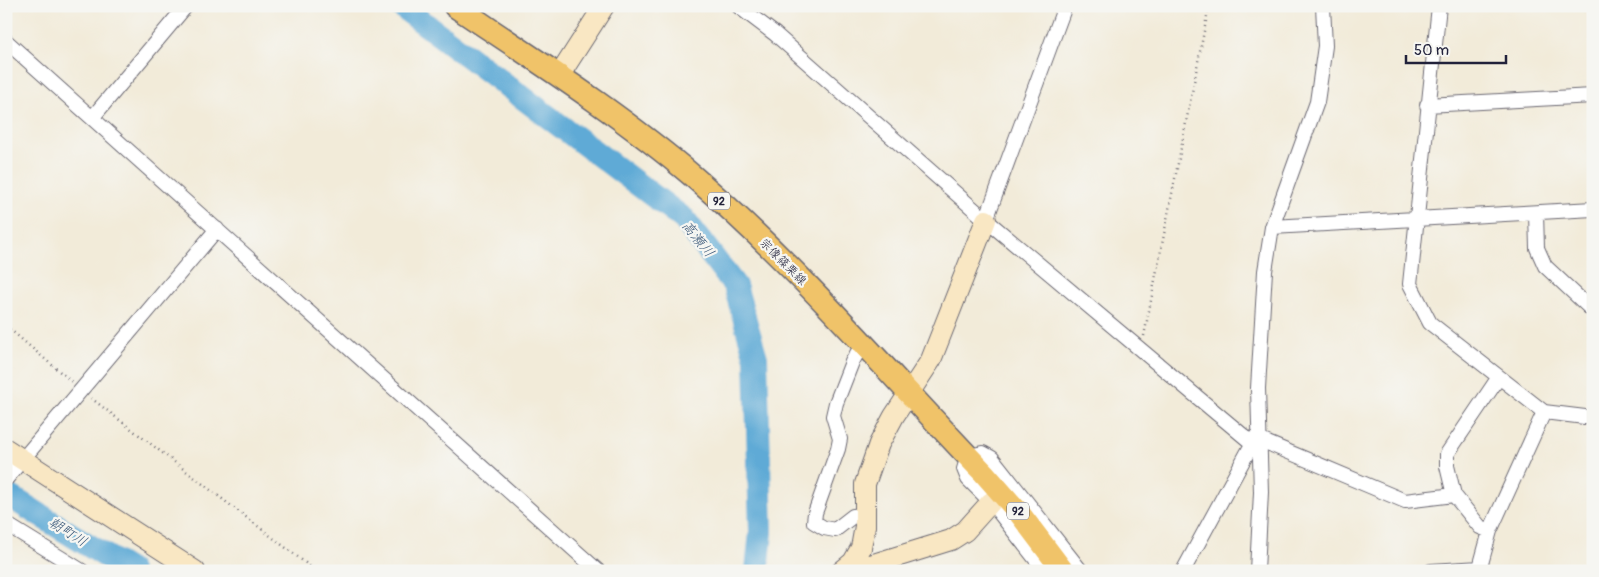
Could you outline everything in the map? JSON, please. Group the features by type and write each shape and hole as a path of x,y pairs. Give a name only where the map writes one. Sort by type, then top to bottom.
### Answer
{"main road":[{"name":"宗像篠栗線","path":"455,6 559,76 648,140 697,180 750,229 968,456 1020,514 1063,571"}],"street":[{"path":"92,118 186,6"},
{"path":"559,76 604,6"},
{"path":"738,6 775,34 986,220 1141,350 1256,439 1405,501 1454,495"},
{"path":"848,566 861,548 865,526 865,484 879,444 908,394 931,360 986,220 1065,6"},
{"path":"1257,571 1261,492 1256,439 1265,271 1272,227 1317,102 1325,46 1322,6"},
{"path":"1439,6 1415,219 1410,284 1430,323 1544,412 1593,418"},
{"path":"6,41 598,571"},
{"path":"1427,105 1593,96"},
{"path":"1272,227 1593,209"},
{"path":"1536,213 1537,248 1545,266 1593,311"},
{"path":"195,571 11,466 80,390 216,229"},
{"path":"862,345 852,362 833,416 840,439 814,513 814,522 824,528 835,530 853,516 865,515"},
{"path":"1490,531 1480,527 1454,495 1447,466 1447,454 1499,377"},
{"path":"1431,571 1479,570 1490,531 1544,412"},
{"path":"1183,571 1256,439"},
{"path":"1045,571 990,502 968,479 964,469 968,456 983,453 992,458 1081,571"},
{"path":"848,566 868,566 951,540 965,531 990,502"},
{"path":"6,524 82,571"}],"path":[{"path":"1141,350 1209,6"},
{"path":"6,326 80,390 316,571"}],"waterway":[{"name":"高瀬川","path":"401,6 684,219 735,286 756,358 761,532 757,571"},
{"name":"朝町川","path":"6,494 130,571"}]}
